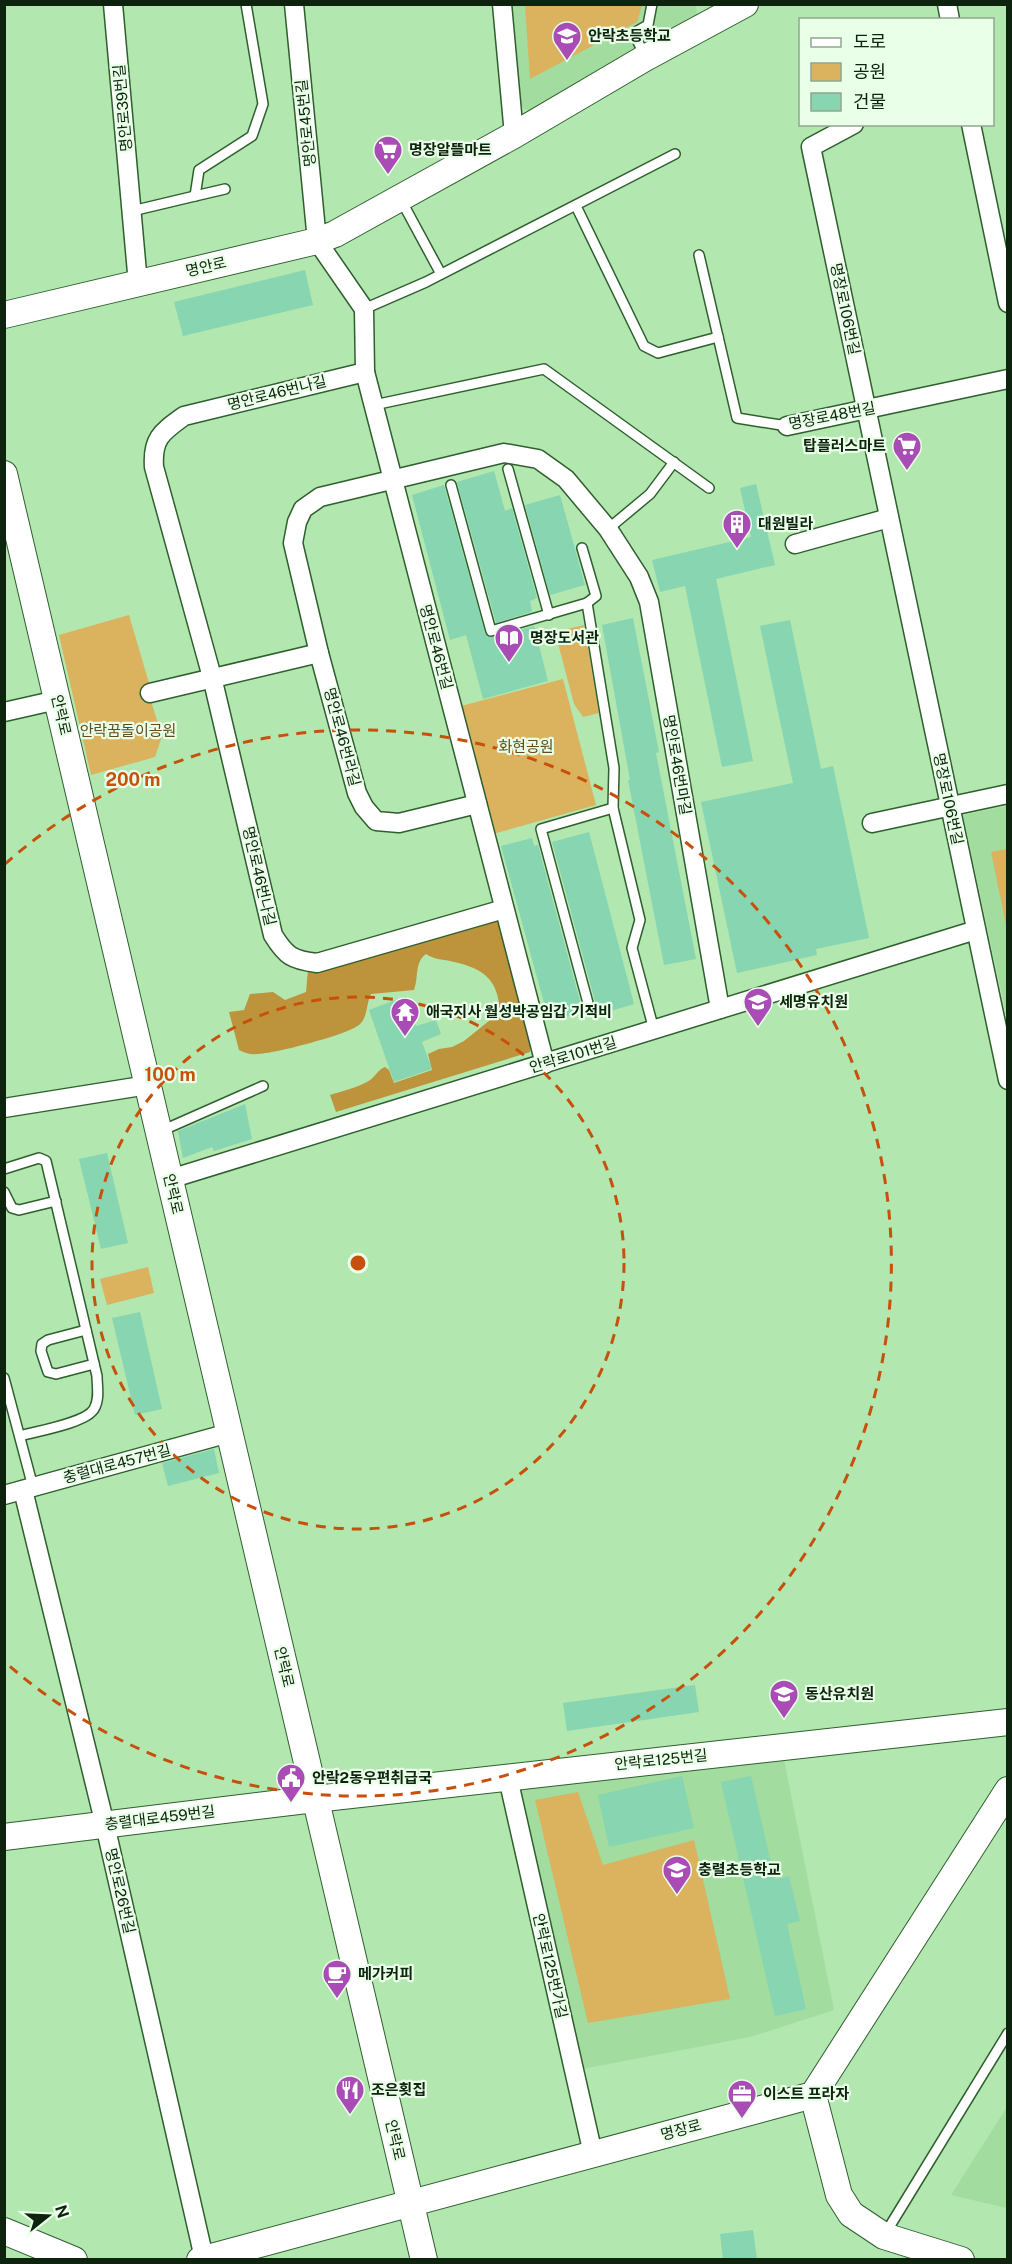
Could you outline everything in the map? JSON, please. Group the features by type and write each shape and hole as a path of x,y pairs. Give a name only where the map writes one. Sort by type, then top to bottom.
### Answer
{"main road":[{"name":"명안로","path":"4,315 317,241 345,229 514,135 645,58 710,13 745,4"},
{"name":"안락로","path":"4,474 424,2259"},
{"name":"안락로125번길","path":"315,1799 1008,1722"},
{"path":"961,2259 884,2236 851,2214 839,2195 813,2094 1008,1790"},
{"name":"충렬대로459번길","path":"4,1837 315,1799"},
{"name":"명장로","path":"202,2259 813,2094"},
{"path":"4,2231 74,2259"}],"street":[{"name":"명안로39번길","path":"113,4 138,284"},
{"name":"명안로45번길","path":"294,4 317,241"},
{"path":"502,4 514,135"},
{"name":"명장로106번길","path":"850,126 811,147 1008,1080"},
{"path":"971,126 1008,303"},
{"path":"317,241 364,309"},
{"name":"명안로46번길","path":"364,309 365,372 545,1064"},
{"name":"명안로46번나길","path":"365,372 184,416 161,432 153,455 154,468 212,677 273,935 283,951 297,961 317,963 504,909"},
{"name":"명장로48번길","path":"787,426 1008,379"},
{"name":"명안로46번마길","path":"393,480 504,453 538,459 566,479 608,530 639,577 649,603 720,1009"},
{"name":"명안로46번라길","path":"393,480 320,497 303,509 297,522 293,543 319,653 357,793 364,807 376,821 399,823 477,804"},
{"path":"795,544 889,518"},
{"path":"150,693 319,653"},
{"path":"4,712 57,700"},
{"path":"872,823 1008,794"},
{"name":"안락로101번길","path":"170,1179 976,930"},
{"path":"4,1108 148,1085"},
{"name":"충렬대로457번길","path":"4,1495 229,1433"},
{"name":"명안로26번길","path":"28,1488 202,2259"},
{"name":"안락로125번가길","path":"508,1778 593,2154"}],"lane":[{"path":"195,196 198,170 252,136 263,104 246,4"},
{"path":"645,58 633,33 648,25 652,4"},
{"path":"364,309 441,274 675,154"},
{"path":"132,211 225,189"},
{"path":"400,198 441,274"},
{"path":"576,206 644,346 658,353 718,337"},
{"name":"명장로48번길","path":"699,255 737,418 787,426"},
{"path":"374,405 544,369 709,488"},
{"path":"608,530 650,494 674,462"},
{"path":"508,469 549,615"},
{"path":"451,485 491,631 587,603 596,596 582,548"},
{"path":"587,603 614,768 613,808 640,920 633,948 654,1030"},
{"path":"588,1003 541,829 613,808"},
{"path":"159,1132 263,1086"},
{"path":"4,1169 39,1158 46,1161 94,1364 98,1396 94,1408 86,1417 20,1436"},
{"path":"4,1192 12,1208 19,1210 56,1201"},
{"path":"86,1330 48,1340 42,1344 41,1351 48,1372 56,1374 94,1364"},
{"path":"4,1378 20,1436 28,1488"},
{"path":"884,2236 1008,2033"}],"shaded area":[{"name":"안락초등학교","path":"511,5 696,5 697,16 529,111 518,105"},
{"path":"1007,806 1007,1018 963,815"},
{"path":"502,912 530,1031 530,1052 336,1112 330,1095 367,1082 385,1067 389,1070 394,1083 432,1070 428,1054 464,1041 500,1012 493,984 482,972 426,954 418,966 414,990 371,994 364,1017 354,1028 328,1038 279,1051 252,1054 239,1050 229,1012 244,1010 250,994 273,992 285,1000 306,992 308,970"},
{"name":"충렬초등학교","path":"783,1755 834,2010 750,2037 582,2069 518,1783"},
{"path":"1007,2107 1007,2208 951,2195"}],"green space":[{"path":"642,4 637,22 530,79 525,5"},
{"name":"안락꿈돌이공원","path":"129,615 162,736 155,757 91,775 59,635"},
{"path":"584,625 599,713 583,717 574,704 555,632"},
{"name":"화현공원","path":"563,679 596,805 493,834 461,706"},
{"path":"1008,849 1007,930 991,852"},
{"path":"148,1267 154,1293 107,1305 100,1279"},
{"path":"578,1792 603,1865 694,1840 730,1999 588,2023 535,1800"}],"building":[{"path":"305,270 313,305 183,336 174,302"},
{"path":"494,471 505,511 512,508 537,598 530,601 531,612 496,623 457,482"},
{"path":"756,484 775,565 716,579 753,761 722,767 685,586 660,592 652,560 751,537 740,488"},
{"path":"444,485 485,633 493,637 534,626 548,681 483,699 466,635 450,640 412,495"},
{"path":"560,495 585,585 550,595 525,505"},
{"path":"633,618 659,752 656,753 696,959 664,965 628,780 630,780 602,625"},
{"path":"790,620 821,769 833,766 869,938 816,949 817,955 737,973 701,802 793,783 760,626"},
{"path":"589,832 634,1004 604,1013 602,1007 549,1021 501,846 532,838 534,846 538,845 581,1005 589,1010 595,1001 552,842"},
{"name":"애국지사 월성박공임갑 기적비","path":"406,996 416,1026 436,1020 441,1034 422,1042 432,1069 394,1082 369,1010"},
{"path":"245,1104 252,1139 214,1151 212,1147 183,1158 178,1131"},
{"path":"107,1153 128,1243 101,1249 79,1159"},
{"path":"140,1312 162,1409 135,1415 112,1318"},
{"path":"214,1449 219,1473 168,1486 162,1463"},
{"path":"695,1685 699,1712 567,1731 563,1703"},
{"path":"682,1776 694,1828 609,1847 598,1795"},
{"path":"751,1776 775,1880 789,1876 800,1921 787,1924 806,2009 775,2016 721,1782"},
{"path":"753,2230 757,2259 723,2259 720,2234"}],"place":[{"name":"안락초등학교","path":"567,62"},
{"name":"명장알뜰마트","path":"388,176"},
{"name":"탑플러스마트","path":"907,472"},
{"name":"대원빌라","path":"737,550"},
{"name":"명장도서관","path":"509,664"},
{"name":"세명유치원","path":"758,1028"},
{"name":"애국지사 월성박공임갑 기적비","path":"405,1038"},
{"name":"동산유치원","path":"784,1720"},
{"name":"안락2동우편취급국","path":"291,1804"},
{"name":"충렬초등학교","path":"677,1896"},
{"name":"메가커피","path":"337,2000"},
{"name":"조은횟집","path":"350,2116"},
{"name":"이스트 프라자","path":"742,2120"}]}
